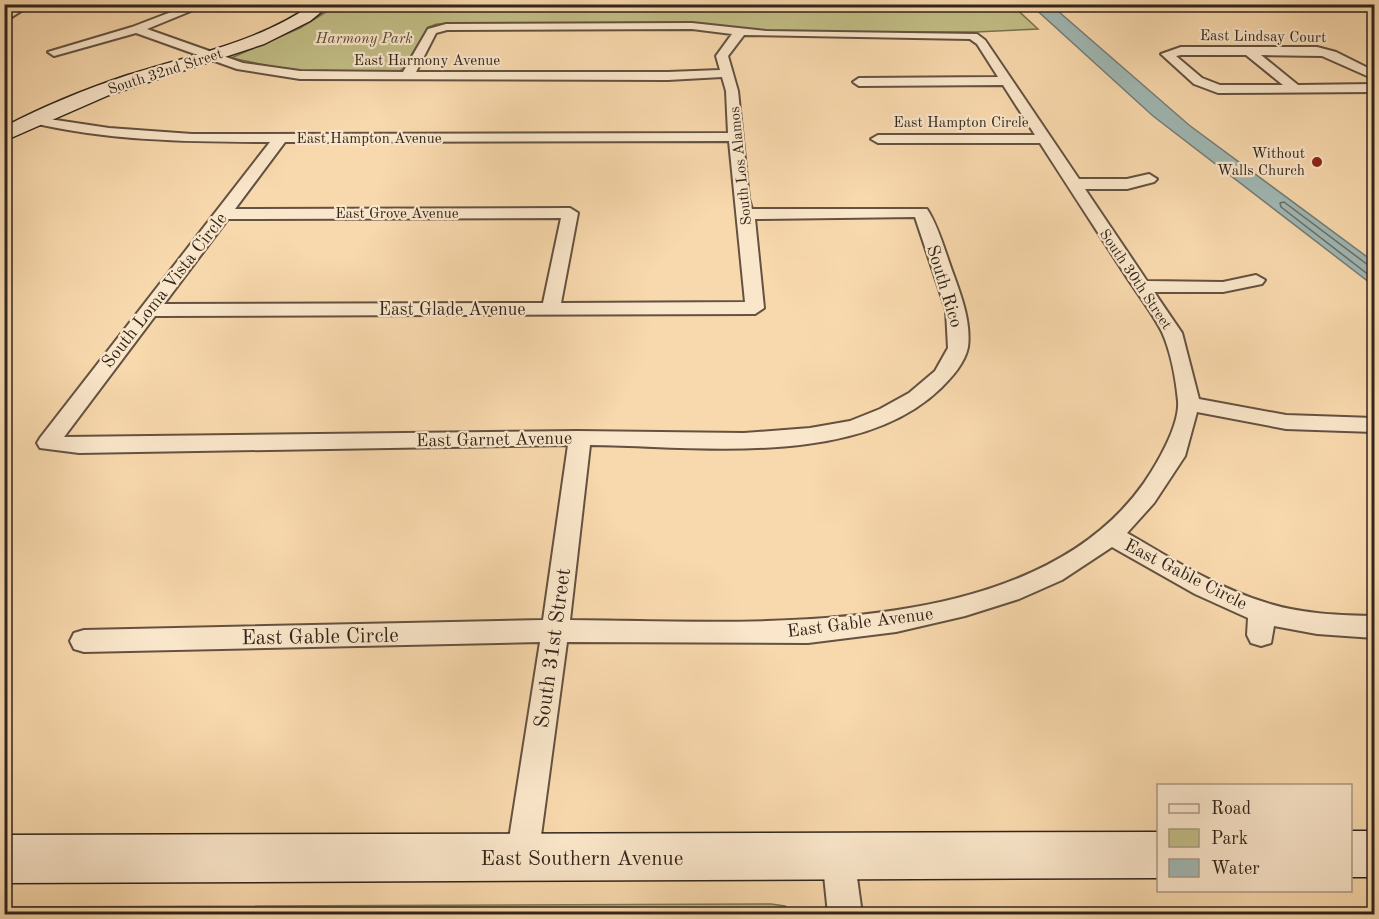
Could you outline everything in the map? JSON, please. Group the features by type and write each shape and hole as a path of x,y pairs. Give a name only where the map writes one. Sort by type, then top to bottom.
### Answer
{"street":[{"path":"4,19 27,4"},
{"path":"54,52 136,28 203,4"},
{"name":"South 32nd Street","path":"4,135 34,119 100,92 211,56 277,31 324,4"},
{"path":"407,76 436,28 692,26 740,32"},
{"name":"East Harmony Avenue","path":"136,28 241,66 300,75 725,73"},
{"name":"South 30th Street","path":"740,32 973,36 981,42 1172,333 1189,404 1174,456 1146,497 1111,535"},
{"name":"South Los Alamos","path":"740,32 727,46 722,57 732,91 741,199 746,214 755,308"},
{"name":"East Lindsay Court","path":"1297,90 1210,87 1198,81 1167,56 1172,52 1181,51 1323,52 1374,75"},
{"path":"1249,51 1297,90 1374,88"},
{"path":"859,82 1006,81"},
{"name":"East Hampton Avenue","path":"4,114 149,136 735,137"},
{"name":"South Loma Vista Circle","path":"48,443 281,138"},
{"name":"East Hampton Circle","path":"878,139 1044,139"},
{"path":"1073,184 1127,184 1149,179"},
{"name":"South Rico","path":"746,214 921,212 950,291 960,333 954,361 930,387"},
{"name":"East Grove Avenue","path":"223,214 570,213 551,309"},
{"path":"1141,286 1223,287 1256,280"},
{"name":"East Glade Avenue","path":"149,310 755,308"},
{"name":"East Garnet Avenue","path":"48,443 79,446 580,438 783,438 842,430 896,411 930,387"},
{"path":"1189,404 1286,422 1374,425"},
{"name":"South 31st Street","path":"522,858 580,438"},
{"name":"East Gable Circle","path":"1111,535 1193,581 1261,623 1309,621 1374,627"},
{"name":"East Gable Avenue","path":"555,631 808,632 896,621 965,606 1010,592 1053,573 1111,535"},
{"name":"East Gable Circle","path":"84,641 555,631"},
{"path":"1352,854 1374,854"},
{"name":"East Southern Avenue","path":"4,859 1157,855"},
{"path":"838,856 845,915"}],"green space":[{"name":"Harmony Park","path":"339,4 1011,4 1038,29 976,32 788,32 681,23 437,24 428,27 404,68 398,72 295,71 231,58 300,28"},
{"path":"771,904 785,906 796,914 4,914 5,907"}],"water":[{"path":"1031,5 1051,5 1189,125 1374,262 1374,286 1153,116"}],"place":[{"name":"Without Walls Church","path":"1317,162"}]}
